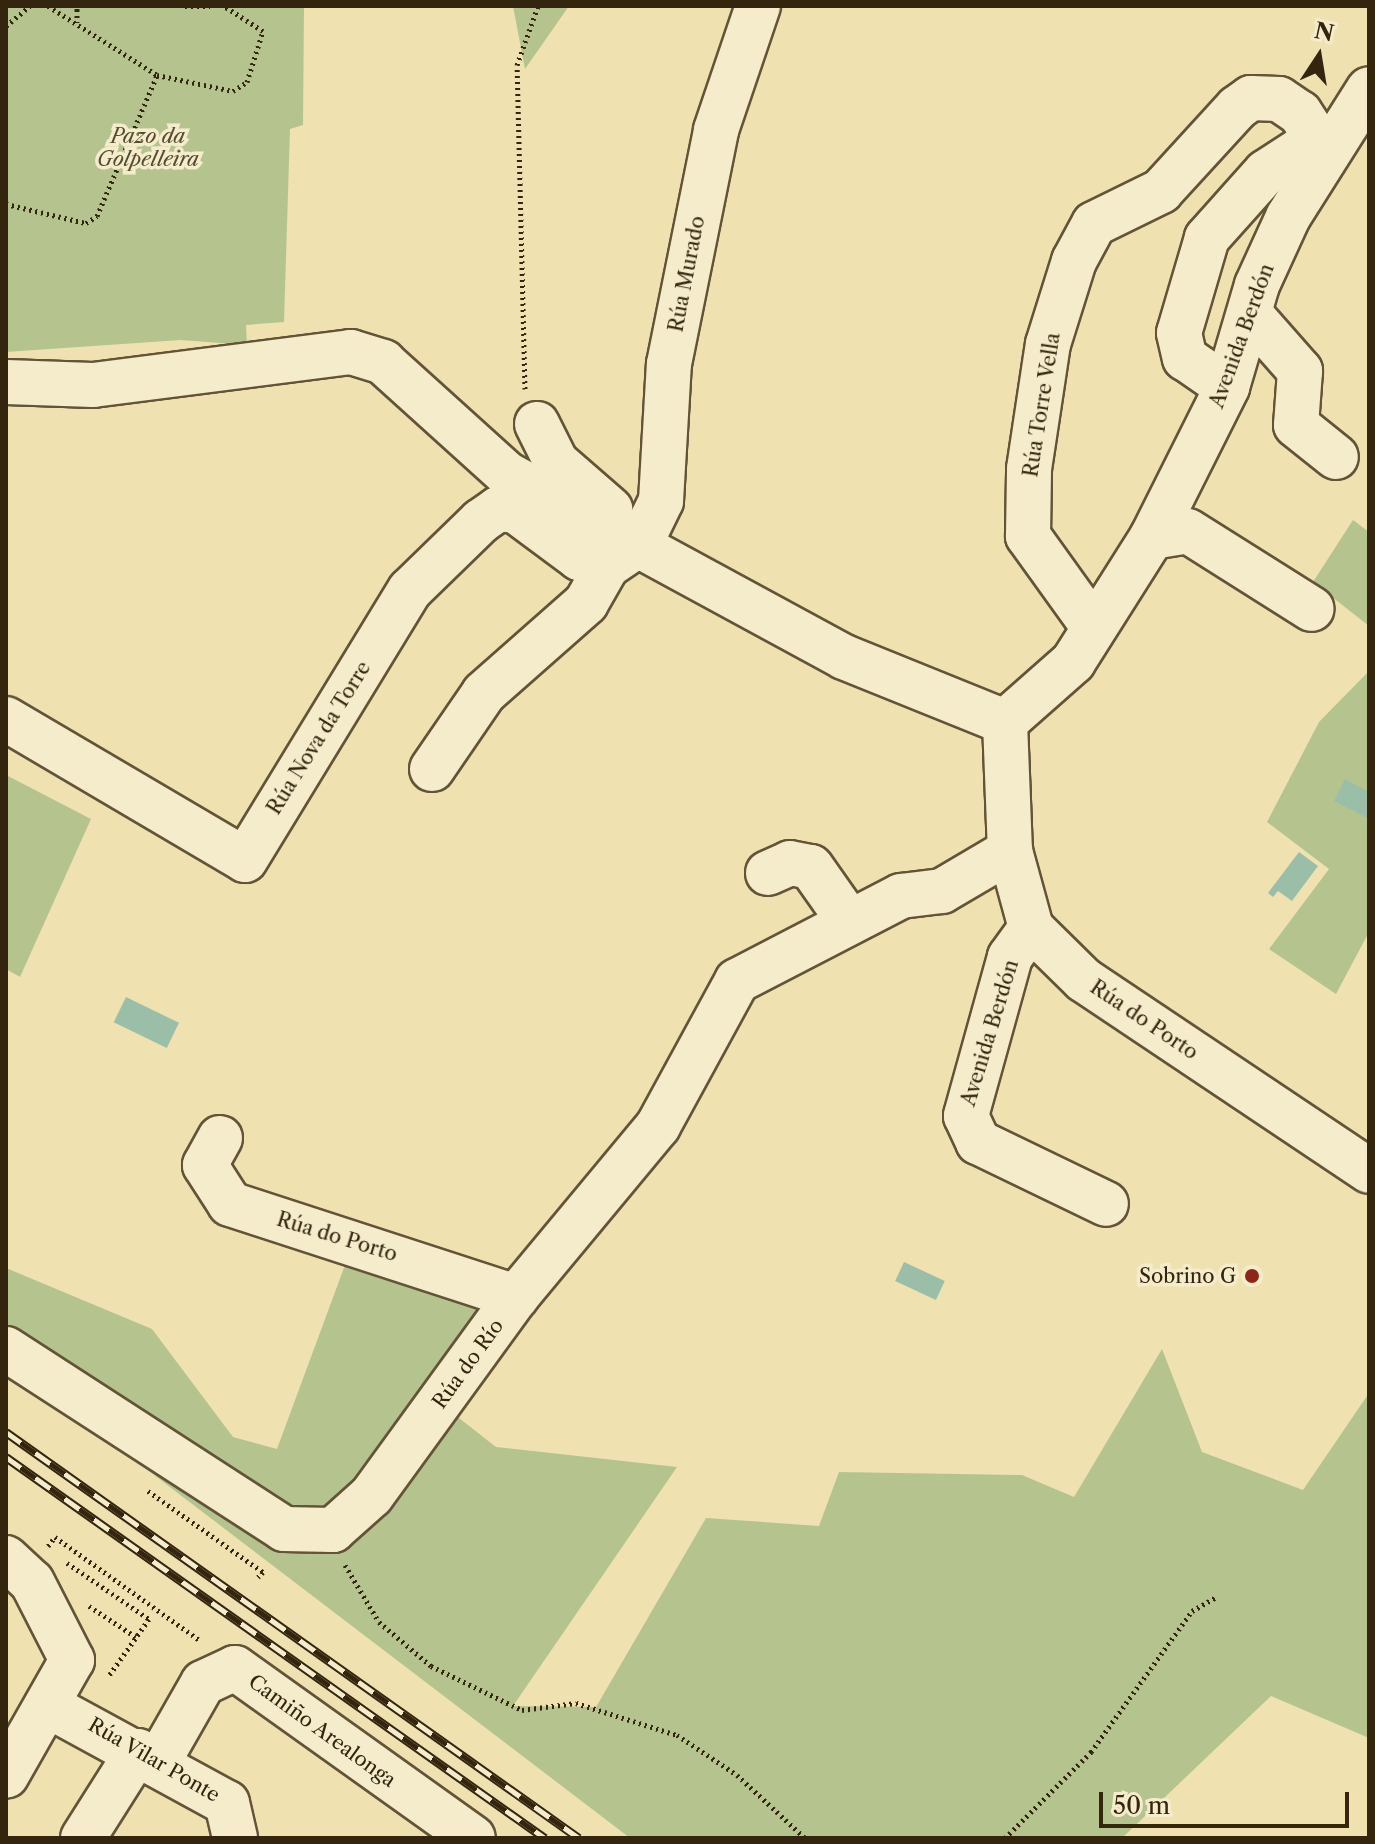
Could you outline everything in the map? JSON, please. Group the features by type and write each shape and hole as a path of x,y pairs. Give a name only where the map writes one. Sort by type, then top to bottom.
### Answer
{"street":[{"name":"Rúa Murado","path":"633,548 665,474 669,364 684,286 716,130 758,6"},
{"name":"Avenida Berdón","path":"1005,722 1073,662 1092,625 1152,537 1227,387 1250,314 1288,217 1324,143 1369,89"},
{"name":"Rúa Torre Vella","path":"1092,625 1028,536 1029,469 1048,344 1074,261 1094,224 1161,191 1251,98 1279,99 1300,113 1324,143"},
{"path":"1227,387 1185,358 1179,333 1202,252 1242,193 1324,143"},
{"path":"1250,314 1300,371 1296,425 1336,457"},
{"path":"6,382 93,385 351,352 383,362 507,474 633,548 844,657 1005,722 1010,851 1031,928"},
{"path":"537,424 556,462 613,511 633,548"},
{"name":"Rúa Nova da Torre","path":"6,719 245,860 410,590 481,521 498,509 516,511 579,558 633,548"},
{"path":"1152,537 1188,531 1312,609"},
{"path":"432,769 484,693 586,603 633,548"},
{"name":"Rúa do Río","path":"333,1530 372,1495 516,1297 658,1126 737,981 901,896 942,891 1010,851"},
{"path":"768,873 790,863 811,867 849,921"},
{"name":"Avenida Berdón","path":"1031,928 1010,957 966,1116 978,1142 1106,1204"},
{"name":"Rúa do Porto","path":"1031,928 1084,980 1369,1171"},
{"name":"Rúa do Porto","path":"220,1138 205,1165 230,1204 516,1297"},
{"path":"6,1349 284,1529 333,1530"},
{"path":"6,1558 32,1582 72,1660 63,1711 6,1776"},
{"name":"Camiño Arealonga","path":"148,1757 203,1683 235,1668 473,1838"},
{"name":"Rúa Vilar Ponte","path":"63,1711 227,1803 235,1838"},
{"path":"83,1838 148,1757"}],"path":[{"path":"6,26 30,6"},
{"path":"48,6 157,75 213,91 241,88 263,31 224,6"},
{"path":"77,6 77,23"},
{"path":"185,6 210,6"},
{"path":"537,424 523,382 517,65 538,6"},
{"path":"6,204 86,223 97,216 149,107 157,75"},
{"path":"333,1530 379,1622 431,1666 522,1710 576,1703 677,1735 737,1775 805,1838"},
{"path":"63,1711 136,1637 149,1619 46,1549 55,1537 210,1647"},
{"path":"74,1596 136,1637"},
{"path":"1005,1838 1091,1752 1192,1611 1216,1597"}],"green space":[{"name":"Pazo da Golpelleira","path":"6,6 304,8 303,125 290,129 284,322 246,325 247,345 181,340 6,352"},
{"path":"513,6 569,6 525,69"},
{"path":"1353,520 1369,532 1369,626 1313,582"},
{"path":"1369,671 1369,932 1336,994 1269,949 1329,869 1267,822 1319,722"},
{"path":"6,775 91,819 20,977 6,969"},
{"path":"345,1265 483,1307 422,1389 496,1447 677,1467 513,1706 596,1707 706,1518 819,1526 839,1472 1022,1475 1074,1497 1162,1349 1202,1452 1303,1490 1369,1393 1369,1738 1271,1696 1122,1838 630,1838 6,1362 6,1268 152,1329 233,1437 277,1449"}],"shaded area":[{"path":"1345,779 1369,792 1369,819 1334,801"},
{"path":"1299,852 1318,866 1292,901 1278,891 1273,897 1268,893"},
{"path":"126,997 179,1023 167,1048 114,1022"},
{"path":"904,1262 945,1281 936,1300 895,1281"}],"railway":[{"path":"6,1432 579,1838"},
{"path":"6,1457 545,1838"}],"place":[{"name":"Sobrino G","path":"1252,1276"}]}
